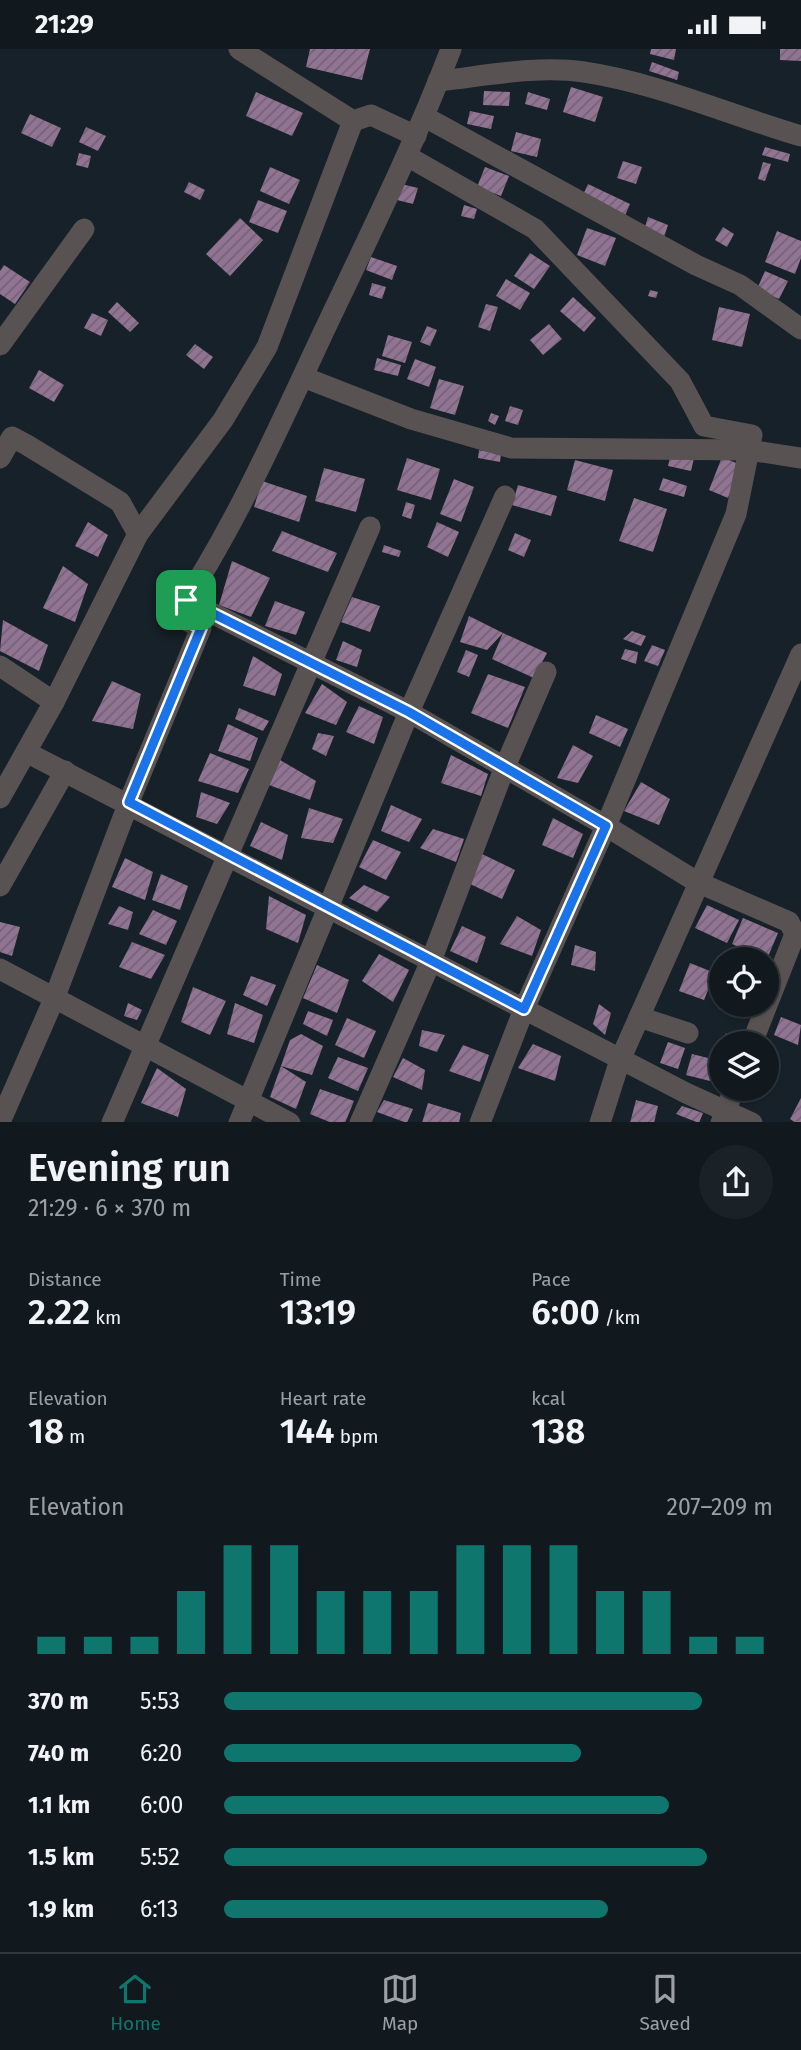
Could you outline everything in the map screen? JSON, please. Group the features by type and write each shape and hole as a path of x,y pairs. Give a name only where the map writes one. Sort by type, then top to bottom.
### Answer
{"street":[{"path":"239,49 353,121"},
{"path":"0,1122 54,999 129,802 201,628 176,615 243,500 303,377 421,126 450,49"},
{"path":"438,82 518,72 581,72 640,85 801,136"},
{"path":"353,121 371,115 421,126 740,285 801,329"},
{"path":"0,798 54,702 138,534 223,420 267,347 353,121"},
{"path":"407,156 536,229 680,381 704,426 752,435 736,514 606,826 524,1009 480,1122"},
{"path":"0,345 84,229"},
{"path":"303,377 411,419 511,448 749,450 801,458"},
{"path":"0,458 6,432 120,502 138,534"},
{"path":"239,1122 409,712 505,496"},
{"path":"112,1122 370,527"},
{"path":"186,600 409,712 697,882 789,922 795,934 757,1031"},
{"path":"600,1122 620,1060 697,882 801,654"},
{"path":"0,666 54,702"},
{"path":"359,1122 431,961 504,769 546,672"},
{"path":"26,752 129,802 524,1009 723,1117 752,1122"},
{"path":"0,886 65,771"},
{"path":"0,969 290,1122"},
{"path":"639,1017 688,1033"}],"building":[{"path":"310,49 370,49 362,80 306,67"},
{"path":"651,49 676,49 674,60 650,54"},
{"path":"780,49 801,49 801,61 780,60"},
{"path":"652,62 679,72 677,80 649,71"},
{"path":"571,87 603,97 595,122 563,112"},
{"path":"484,91 510,92 509,106 483,105"},
{"path":"256,92 303,113 292,136 246,116"},
{"path":"528,92 550,99 547,110 525,104"},
{"path":"470,111 494,116 491,129 467,124"},
{"path":"30,114 61,128 52,147 21,133"},
{"path":"86,127 106,136 98,151 79,142"},
{"path":"516,132 541,139 537,157 511,151"},
{"path":"765,147 790,154 788,162 762,155"},
{"path":"79,153 91,156 88,168 76,165"},
{"path":"623,161 642,167 636,184 617,178"},
{"path":"763,162 771,164 765,181 758,179"},
{"path":"270,167 300,180 289,204 260,191"},
{"path":"485,167 509,176 501,196 477,187"},
{"path":"189,182 205,190 200,200 184,192"},
{"path":"401,184 418,188 413,204 397,200"},
{"path":"588,184 630,204 624,218 582,197"},
{"path":"258,200 287,211 278,233 249,222"},
{"path":"464,205 477,209 474,219 461,216"},
{"path":"648,217 668,225 664,237 644,230"},
{"path":"240,218 263,240 230,276 206,254"},
{"path":"723,227 734,234 727,247 715,240"},
{"path":"587,228 616,238 605,266 577,255"},
{"path":"777,231 801,241 801,258 795,274 765,262"},
{"path":"530,253 550,266 534,289 514,276"},
{"path":"371,257 397,266 392,280 366,270"},
{"path":"4,265 30,282 15,304 0,294 0,271"},
{"path":"765,271 788,281 779,299 757,289"},
{"path":"506,279 530,293 520,310 496,296"},
{"path":"372,283 386,287 382,299 369,295"},
{"path":"650,290 658,292 656,298 648,296"},
{"path":"573,297 596,318 584,332 560,311"},
{"path":"117,302 139,323 130,332 108,312"},
{"path":"486,304 498,307 490,331 478,327"},
{"path":"719,307 750,314 742,347 712,340"},
{"path":"92,313 108,320 101,336 84,328"},
{"path":"549,324 562,339 543,355 530,340"},
{"path":"427,326 437,330 430,346 420,342"},
{"path":"388,335 412,342 405,363 382,356"},
{"path":"195,344 213,357 204,369 186,355"},
{"path":"377,358 401,365 398,376 374,370"},
{"path":"415,359 436,367 429,387 407,379"},
{"path":"39,370 64,385 54,402 29,388"},
{"path":"439,379 464,386 455,415 430,408"},
{"path":"510,406 523,410 518,425 505,421"},
{"path":"491,413 499,416 495,425 488,421"},
{"path":"479,450 501,454 500,462 478,458"},
{"path":"671,453 694,458 691,471 668,466"},
{"path":"722,457 741,465 728,498 709,490"},
{"path":"407,458 440,469 431,500 397,490"},
{"path":"575,460 613,470 605,501 567,490"},
{"path":"324,468 365,479 356,512 315,501"},
{"path":"663,478 687,486 684,497 659,490"},
{"path":"454,479 474,487 461,522 440,514"},
{"path":"262,481 307,496 299,522 254,507"},
{"path":"518,485 557,496 551,516 512,505"},
{"path":"634,498 667,509 653,552 619,541"},
{"path":"406,502 415,505 411,519 402,516"},
{"path":"88,522 108,535 98,557 75,546"},
{"path":"437,522 459,532 448,557 427,547"},
{"path":"282,531 337,553 328,572 272,551"},
{"path":"515,533 531,540 524,557 508,550"},
{"path":"384,545 401,551 399,557 382,552"},
{"path":"232,561 270,578 251,617 219,605"},
{"path":"63,566 88,584 75,622 43,608"},
{"path":"352,597 380,606 370,632 341,622"},
{"path":"275,601 305,612 296,635 265,626"},
{"path":"469,616 503,633 487,650 460,642"},
{"path":"3,620 48,645 39,671 0,651"},
{"path":"632,631 646,636 641,646 623,639"},
{"path":"503,633 547,653 534,678 492,659"},
{"path":"343,641 362,650 357,667 336,660"},
{"path":"652,645 665,650 658,666 644,661"},
{"path":"625,649 638,652 636,664 621,659"},
{"path":"466,650 478,655 469,677 457,672"},
{"path":"253,656 282,674 275,696 243,686"},
{"path":"488,674 525,687 508,728 471,713"},
{"path":"112,681 141,694 133,729 92,721"},
{"path":"322,684 347,702 336,725 305,713"},
{"path":"359,706 383,717 374,744 346,732"},
{"path":"239,708 269,721 263,731 235,719"},
{"path":"596,715 628,729 620,747 589,733"},
{"path":"228,724 258,738 250,761 218,751"},
{"path":"318,733 334,736 326,756 312,749"},
{"path":"573,745 593,756 578,783 557,778"},
{"path":"210,753 249,769 238,793 198,781"},
{"path":"451,755 488,774 481,796 441,783"},
{"path":"280,760 316,781 310,800 269,785"},
{"path":"641,782 670,799 659,825 624,811"},
{"path":"201,792 230,803 217,824 196,817"},
{"path":"391,805 422,819 409,842 381,831"},
{"path":"309,808 343,819 333,843 301,838"},
{"path":"553,818 583,834 573,858 542,845"},
{"path":"261,822 288,835 282,860 250,846"},
{"path":"433,829 464,839 456,862 420,848"},
{"path":"373,840 401,852 386,880 359,867"},
{"path":"480,853 515,870 502,899 470,884"},
{"path":"125,858 153,872 145,900 112,887"},
{"path":"161,874 188,886 180,910 152,900"},
{"path":"364,885 390,897 377,912 349,898"},
{"path":"269,896 306,915 298,943 266,929"},
{"path":"707,905 739,920 727,943 695,928"},
{"path":"119,906 133,912 128,930 108,924"},
{"path":"153,910 177,921 166,945 139,934"},
{"path":"517,916 541,930 532,956 500,944"},
{"path":"743,918 778,933 772,947 739,947 732,944"},
{"path":"0,922 20,927 12,956 0,952"},
{"path":"462,926 486,937 477,963 450,951"},
{"path":"132,942 165,955 151,979 119,967"},
{"path":"575,945 596,952 595,971 571,965"},
{"path":"379,954 409,970 393,1002 362,981"},
{"path":"690,963 709,971 709,988 704,1000 679,991"},
{"path":"317,965 349,980 337,1013 303,998"},
{"path":"251,976 276,985 267,1006 243,995"},
{"path":"193,987 226,1001 210,1035 181,1022"},
{"path":"128,1003 142,1010 137,1020 124,1016"},
{"path":"235,1003 263,1015 254,1043 227,1034"},
{"path":"599,1004 611,1013 605,1035 593,1024"},
{"path":"308,1011 333,1020 327,1036 303,1024"},
{"path":"781,1017 801,1025 798,1045 779,1037 779,1031 776,1031"},
{"path":"347,1018 376,1031 364,1058 335,1045"},
{"path":"422,1030 445,1035 437,1052 419,1046"},
{"path":"301,1034 323,1046 312,1075 281,1066 290,1040"},
{"path":"668,1042 685,1048 678,1069 660,1063"},
{"path":"533,1044 561,1056 555,1081 518,1068"},
{"path":"463,1045 489,1055 480,1082 449,1071"},
{"path":"692,1054 709,1058 709,1081 686,1075"},
{"path":"338,1057 368,1068 358,1091 328,1078"},
{"path":"403,1058 425,1070 422,1090 393,1077"},
{"path":"281,1066 306,1082 296,1109 270,1097"},
{"path":"157,1068 186,1089 178,1117 141,1103"},
{"path":"320,1089 354,1101 345,1122 330,1122 310,1114"},
{"path":"801,1098 801,1122 790,1119"},
{"path":"384,1100 413,1109 407,1122 377,1112"},
{"path":"636,1100 658,1106 654,1122 630,1122"},
{"path":"428,1103 461,1113 459,1122 422,1122"},
{"path":"682,1106 703,1113 699,1122 676,1114"}],"route":[{"path":"186,600 409,712 606,826 524,1009 129,802 201,628 176,615 186,600"}]}
